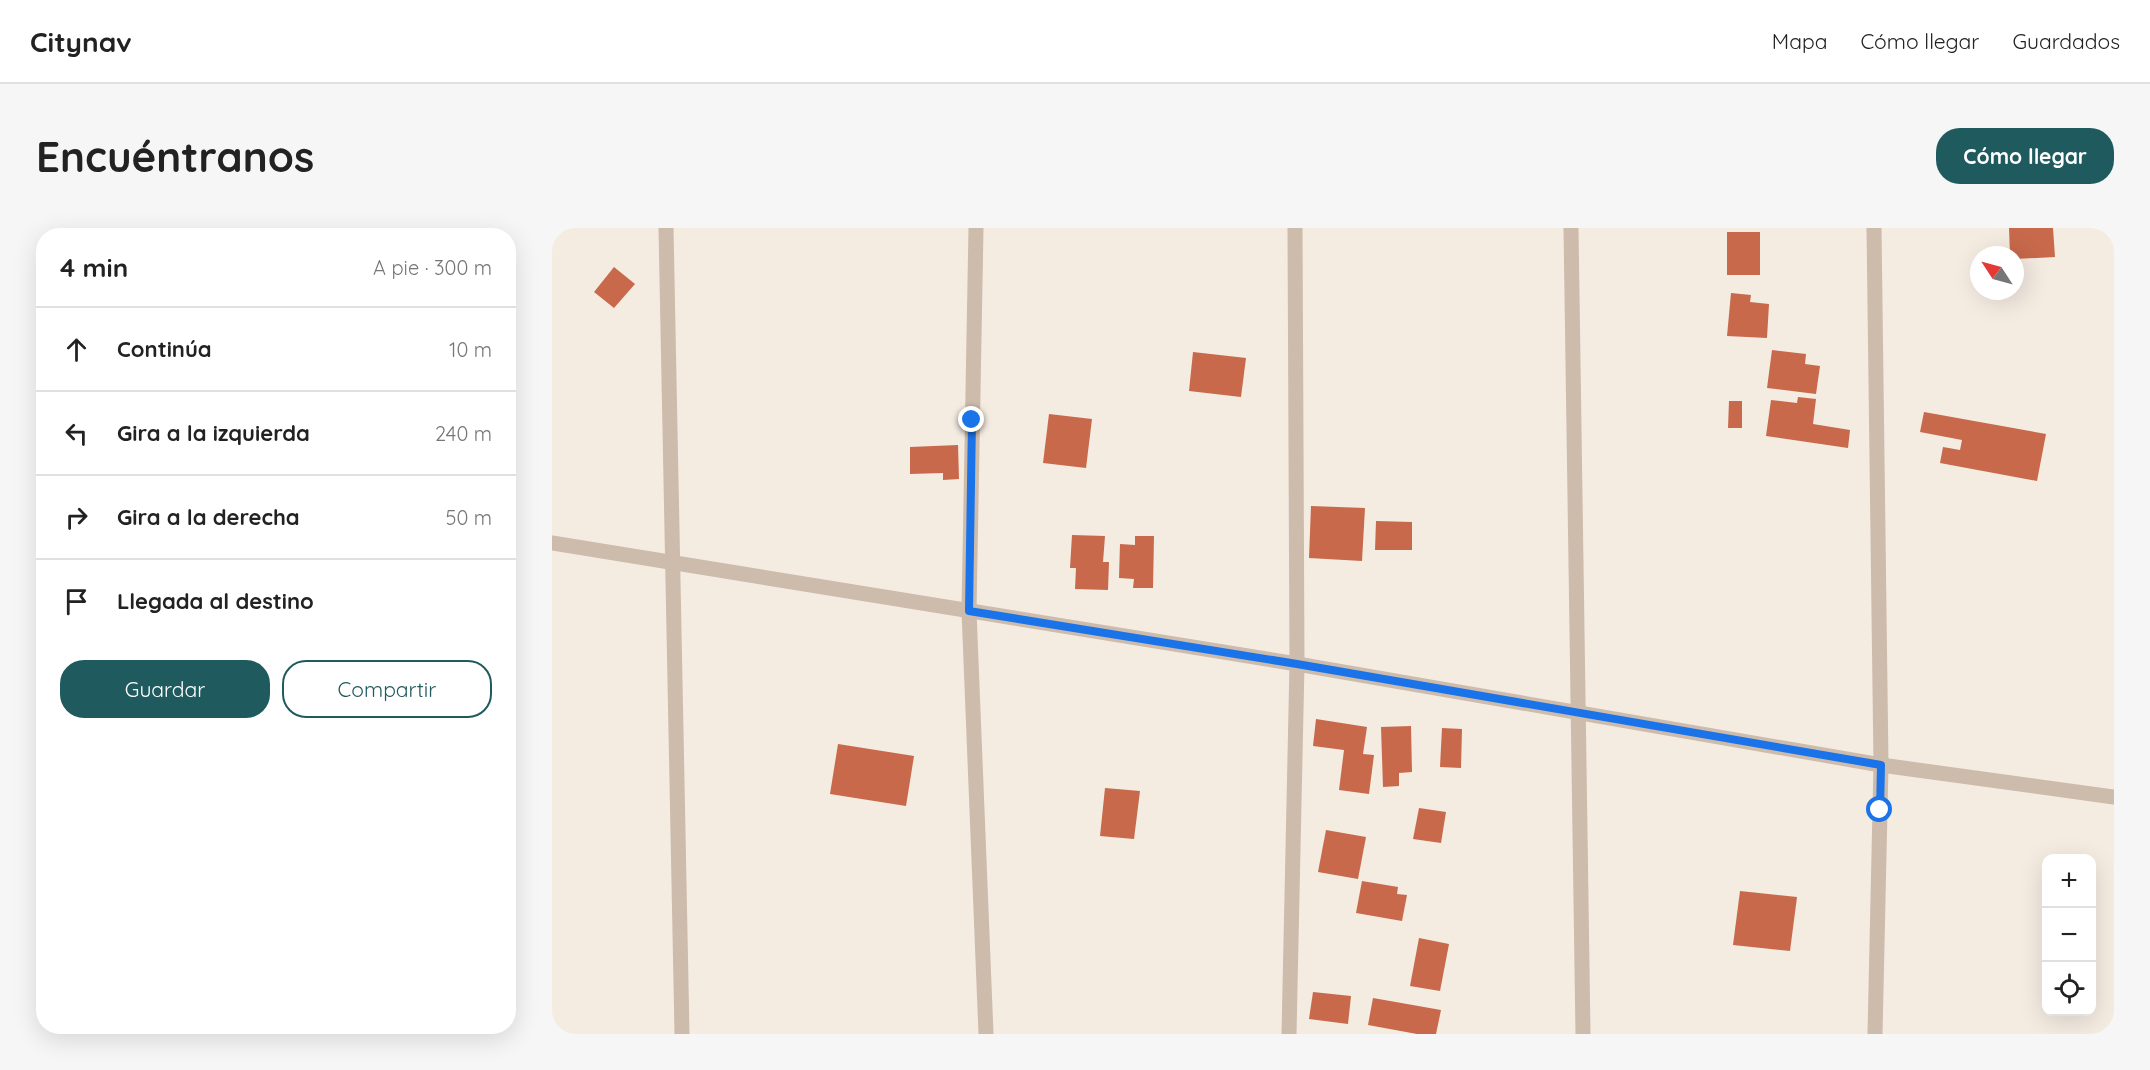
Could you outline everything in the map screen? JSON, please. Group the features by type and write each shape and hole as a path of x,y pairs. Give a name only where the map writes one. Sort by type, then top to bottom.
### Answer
{"street":[{"path":"666,228 682,1034"},
{"path":"976,228 969,611 986,1034"},
{"path":"1289,1034 1297,664 1295,228"},
{"path":"1571,228 1583,1034"},
{"path":"1874,228 1881,765 1875,1034"},
{"path":"552,543 1297,664 1881,765 2114,798"}],"building":[{"path":"2009,228 2053,228 2055,257 2024,259 2024,246 2010,246"},
{"path":"1727,232 1760,232 1760,275 1727,275"},
{"path":"614,267 635,284 614,308 594,292"},
{"path":"1731,293 1751,295 1750,302 1769,304 1767,338 1727,336"},
{"path":"1772,350 1806,354 1805,364 1820,366 1816,394 1767,388"},
{"path":"1193,352 1246,358 1241,397 1189,391"},
{"path":"1798,397 1816,399 1813,424 1850,430 1848,448 1766,436 1771,400 1797,403"},
{"path":"1729,401 1742,401 1742,428 1728,428"},
{"path":"1924,412 2046,434 2037,481 1940,463 1943,447 1960,450 1962,440 1920,432"},
{"path":"1049,414 1092,419 1086,468 1043,463"},
{"path":"958,445 959,479 943,480 943,473 910,474 910,447"},
{"path":"1311,506 1365,508 1362,561 1309,558"},
{"path":"1376,521 1412,522 1412,550 1375,550"},
{"path":"1072,535 1105,536 1103,562 1109,562 1108,590 1075,589 1076,568 1070,568"},
{"path":"1135,536 1154,536 1153,588 1133,588 1134,579 1119,578 1120,544 1135,545"},
{"path":"1316,719 1367,727 1363,754 1374,755 1369,794 1339,790 1344,750 1313,746"},
{"path":"1411,726 1412,772 1399,773 1399,786 1383,787 1381,727"},
{"path":"1442,728 1462,729 1461,768 1440,767"},
{"path":"838,744 914,756 906,806 830,794"},
{"path":"1105,788 1140,791 1134,839 1100,836"},
{"path":"1419,808 1446,812 1441,843 1413,839"},
{"path":"1326,830 1366,837 1358,879 1318,872"},
{"path":"1362,881 1398,887 1397,894 1407,895 1402,921 1356,913"},
{"path":"1740,891 1797,897 1790,951 1733,945"},
{"path":"1419,938 1449,944 1440,991 1410,986"},
{"path":"1313,992 1351,996 1348,1024 1309,1019"},
{"path":"1373,998 1441,1010 1436,1034 1417,1034 1368,1025"}],"route":[{"path":"972,420 969,611 1297,664 1881,765 1880,810"}]}
